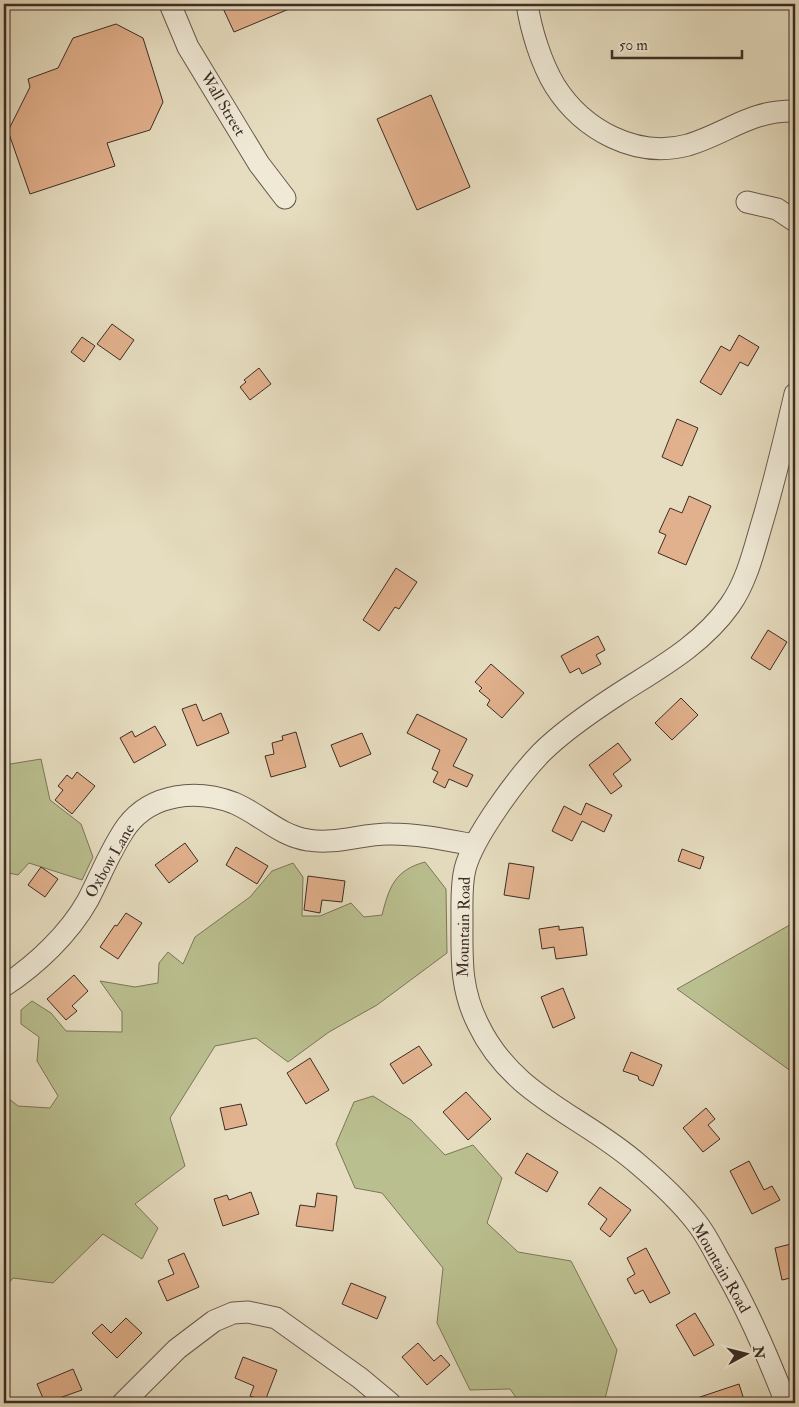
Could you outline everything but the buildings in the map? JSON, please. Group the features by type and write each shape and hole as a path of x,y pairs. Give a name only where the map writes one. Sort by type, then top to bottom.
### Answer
{"street":[{"name":"Wall Street","path":"170,4 188,47 259,164 285,198"},
{"path":"527,4 540,50 554,85 574,112 602,133 632,145 657,149 679,146 706,138 759,114 795,111"},
{"path":"747,202 777,209 795,221"},
{"name":"Mountain Road","path":"786,1403 774,1370 734,1286 698,1224 670,1193 635,1161 535,1094 510,1072 493,1052 477,1023 464,991 462,903 465,869 474,845 499,807 542,753 589,714 680,655 702,636 730,604 752,561 777,473 795,394"},
{"name":"Oxbow Lane","path":"4,986 37,959 65,931 88,900 128,826 148,806 160,800 191,796 218,798 235,804 285,833 310,841 345,840 390,834 474,845"},
{"path":"123,1403 177,1349 214,1321 233,1313 248,1312 276,1318 360,1378 390,1403"}],"green space":[{"path":"41,759 50,800 81,824 93,857 82,880 29,863 18,875 4,872 4,765"},
{"path":"425,862 446,889 447,953 377,1005 329,1032 288,1062 256,1038 215,1046 170,1118 185,1166 135,1204 158,1228 142,1259 103,1234 53,1283 13,1278 4,1288 4,1095 18,1106 50,1108 58,1096 37,1061 39,1037 21,1024 21,1010 32,1001 51,1013 66,1031 122,1032 122,1012 100,981 135,987 158,983 159,963 168,952 183,964 195,937 250,897 272,871 293,863 303,877 302,916 320,916 351,903 364,917 382,915 387,896 395,881 407,870"},
{"path":"795,922 795,1074 677,989"},
{"path":"373,1096 411,1120 445,1155 473,1145 502,1178 487,1223 518,1252 571,1261 617,1350 604,1403 520,1403 510,1389 470,1390 437,1323 443,1268 382,1193 355,1188 336,1144 354,1102"}]}
